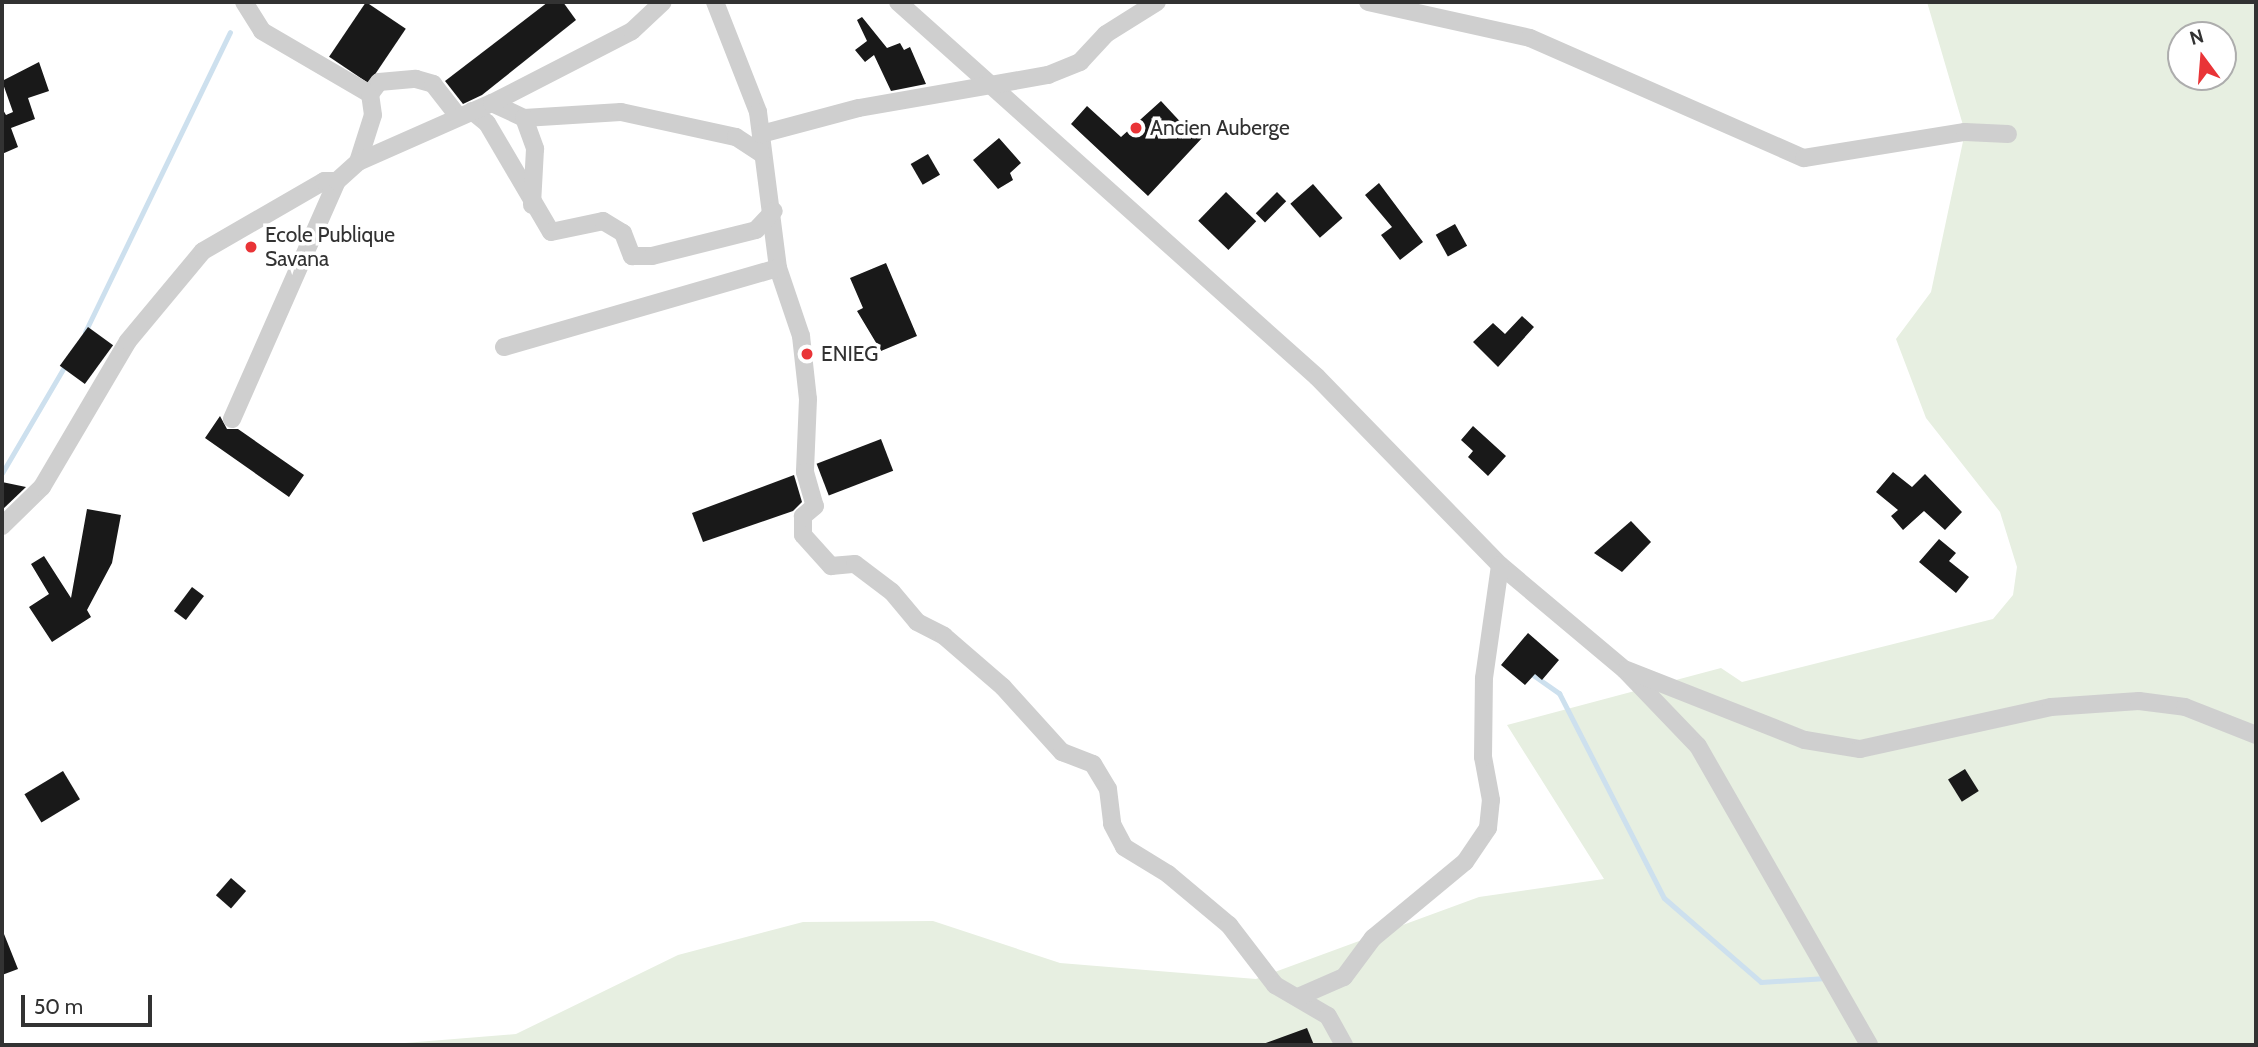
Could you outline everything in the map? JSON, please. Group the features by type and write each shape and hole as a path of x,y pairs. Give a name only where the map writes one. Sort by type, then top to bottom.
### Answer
{"street":[{"path":"244,2 262,31 370,94"},
{"path":"232,419 337,181 358,162 492,103 632,31 663,2"},
{"path":"715,2 750,82 761,134 761,153 774,211 778,268 801,336 808,399 805,472 815,506 803,516 801,527 810,546 831,566 855,564 892,592 917,622 944,636 1003,687 1062,752 1093,764 1108,789 1112,824 1124,847 1168,874 1229,925 1275,985 1328,1016 1344,1045"},
{"path":"898,2 1317,377 1500,565 1625,670 1698,746 1719,778 1869,1045"},
{"path":"761,134 859,108 993,85 1080,62 1116,26 1157,2"},
{"path":"1368,2 1530,38 1804,158 1978,131 2008,134"},
{"path":"358,162 373,115 370,94 379,82 416,79 433,85 465,113 487,123 532,205 551,232 603,221 623,233 632,256 756,230 774,211"},
{"path":"492,103 524,118 621,112 736,137 761,153"},
{"path":"524,118 535,149 532,205"},
{"path":"2,526 42,487 128,341 179,274 233,230 324,181 337,181"},
{"path":"504,347 778,268"},
{"path":"1298,997 1344,977 1380,932 1465,862 1488,828 1491,800 1483,757 1483,678 1500,565"},
{"path":"1625,670 1805,740 1860,749 2051,707 2139,701 2185,707 2256,735"}],"shaded area":[{"path":"1927,2 2256,2 2256,1045 380,1045 516,1034 678,955 803,922 933,921 1060,963 1256,979 1479,897 1604,879 1507,725 1721,668 1742,682 1993,619 2013,595 2017,567 2000,512 1926,418 1896,339 1931,292 1965,132"}],"building":[{"path":"366,2 406,29 369,84 329,57"},
{"path":"548,2 563,2 576,20 482,95 463,104 445,81"},
{"path":"862,17 887,48 900,43 904,50 910,47 926,84 891,91 874,55 865,62 855,50 867,41 857,20"},
{"path":"39,62 49,91 28,98 35,119 11,128 18,147 2,154 2,108 6,115 13,112 2,81"},
{"path":"1161,101 1187,129 1191,125 1203,137 1148,196 1071,124 1087,106 1121,137"},
{"path":"999,138 1021,163 1010,173 1013,180 998,189 973,160"},
{"path":"928,154 940,175 923,185 911,164"},
{"path":"1379,183 1423,242 1400,260 1381,235 1392,227 1365,195"},
{"path":"1313,184 1343,218 1320,238 1290,204"},
{"path":"1226,192 1256,221 1228,250 1198,221"},
{"path":"1277,192 1286,201 1265,222 1256,213"},
{"path":"1455,224 1467,246 1448,257 1436,235"},
{"path":"886,263 917,336 881,351 857,311 863,308 850,278"},
{"path":"1522,316 1534,327 1498,367 1473,342 1493,323 1505,334"},
{"path":"88,327 113,345 85,384 60,366"},
{"path":"220,416 227,429 238,429 304,475 289,497 205,438"},
{"path":"1473,426 1506,456 1488,476 1468,457 1473,451 1461,440"},
{"path":"881,439 893,471 829,495 817,464"},
{"path":"1893,472 1912,487 1925,474 1962,512 1945,530 1924,511 1903,530 1891,516 1898,510 1876,492"},
{"path":"794,475 802,502 793,511 703,542 692,513"},
{"path":"2,482 26,487 2,510"},
{"path":"87,509 121,515 112,563 87,610 91,617 52,642 29,607 49,594 31,564 44,556 71,598"},
{"path":"1631,521 1651,542 1622,572 1594,553"},
{"path":"1939,539 1956,553 1949,561 1969,577 1956,593 1919,562"},
{"path":"192,587 204,596 186,620 174,611"},
{"path":"1528,633 1559,660 1542,680 1535,674 1525,685 1501,665"},
{"path":"1965,769 1979,791 1962,802 1948,780"},
{"path":"63,771 80,799 41,822 24,794"},
{"path":"231,878 246,891 231,908 216,895"},
{"path":"2,929 18,969 2,975"},
{"path":"1307,1028 1314,1045 1263,1044"}],"waterway":[{"path":"85,332 230,32"},
{"path":"2,473 66,364"},
{"path":"1533,675 1559,693 1664,898 1761,982 1827,978"}],"place":[{"name":"Ancien Auberge","path":"1136,128"},
{"name":"Ecole Publique Savana","path":"251,247"},
{"name":"ENIEG","path":"807,354"}]}
